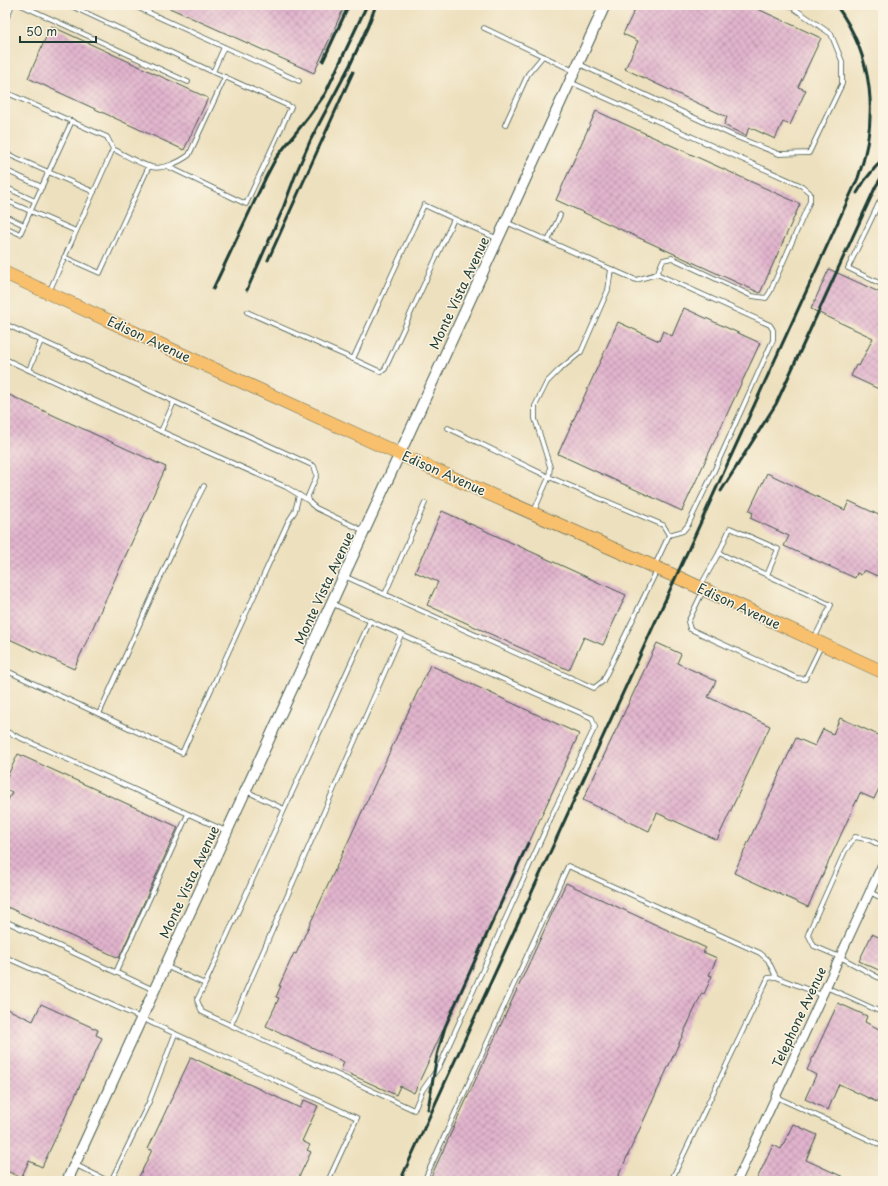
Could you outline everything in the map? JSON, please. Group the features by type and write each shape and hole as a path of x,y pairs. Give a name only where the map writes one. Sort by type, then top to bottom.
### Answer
{"main road":[{"name":"Edison Avenue","path":"5,273 399,454 702,588 883,672"}],"street":[{"name":"Monte Vista Avenue","path":"67,1181 605,5"},
{"name":"Telephone Avenue","path":"737,1181 883,863"}],"lane":[{"path":"5,22 12,5"},
{"path":"21,5 188,82"},
{"path":"69,5 291,107 246,204 167,166"},
{"path":"132,5 299,81"},
{"path":"484,28 543,56 576,68 779,154 809,153 842,84 842,61 831,34 789,5"},
{"path":"213,72 224,47"},
{"path":"505,125 528,74 543,56"},
{"path":"5,92 107,137 113,149 149,166 167,166 181,161 189,155 225,77"},
{"path":"570,81 802,186 810,193 810,201 766,298 752,296 672,258 663,260 657,274"},
{"path":"5,227 20,234 72,121"},
{"path":"48,293 113,149"},
{"path":"5,153 94,192"},
{"path":"64,257 100,273 149,166"},
{"path":"5,170 42,187"},
{"path":"5,187 35,201"},
{"path":"5,200 76,231"},
{"path":"883,200 880,201 848,268 883,284"},
{"path":"353,359 424,205 498,239"},
{"path":"5,216 24,225"},
{"path":"548,241 560,216"},
{"path":"247,312 381,372 385,369 454,219"},
{"path":"506,222 636,280 657,274 770,325 773,330 773,340 688,525 683,531 669,535"},
{"path":"533,513 549,477 550,467 534,419 535,406 547,382 581,352 608,290 611,269"},
{"path":"5,324 314,466 317,475 308,496 309,500"},
{"path":"29,370 41,341"},
{"path":"5,359 286,487 309,500 316,508 364,531"},
{"path":"161,431 174,402"},
{"path":"448,428 549,477 663,525 669,535"},
{"path":"99,714 185,523 204,486"},
{"path":"5,670 182,753 288,522 295,511 299,494"},
{"path":"385,594 425,504"},
{"path":"719,553 831,605 805,679 797,678 690,628 688,622 730,528 778,549 767,575"},
{"path":"344,576 594,688 603,681 656,568 669,535"},
{"path":"331,603 370,620 401,635 592,718 595,727 553,813 440,1065 422,1091 414,1110 202,1012 197,1000 370,620"},
{"path":"231,1025 401,635"},
{"path":"5,730 227,831"},
{"path":"245,791 284,809"},
{"path":"116,972 188,814"},
{"path":"883,847 870,840 855,837 845,851 808,934 814,946 840,957 883,980"},
{"path":"424,1181 568,866 760,953 768,960 776,976"},
{"path":"870,892 883,899"},
{"path":"5,921 154,990"},
{"path":"5,957 357,1118 328,1181"},
{"path":"165,966 205,984"},
{"path":"671,1181 768,978 776,976 822,995"},
{"path":"826,987 883,1013"},
{"path":"111,1181 149,1102 175,1034"},
{"path":"776,1097 883,1146"},
{"path":"74,1164 108,1181"}],"building":[{"path":"163,5 345,5 314,73"},
{"path":"637,5 749,5 821,38 798,87 806,90 790,125 783,122 775,139 749,127 746,136 724,125 727,117 625,69 638,41 623,34"},
{"path":"51,26 208,98 184,150 28,78"},
{"path":"596,111 800,204 760,293 556,200"},
{"path":"829,269 883,294 883,391 851,376 856,365 859,366 873,338 811,309"},
{"path":"684,308 760,343 682,511 558,454 618,322 659,341 663,331 672,336"},
{"path":"5,393 166,467 74,669 5,637"},
{"path":"767,473 845,510 849,501 883,517 883,564 877,576 864,570 861,575 857,573 855,578 784,546 789,536 750,518 753,513 749,511"},
{"path":"442,511 626,595 603,645 584,637 569,670 427,605 438,582 415,572"},
{"path":"657,643 681,654 677,663 716,681 708,697 770,726 717,840 657,813 649,831 583,800"},
{"path":"430,665 579,734 414,1093 400,1086 396,1095 341,1070 344,1062 266,1026 279,998 276,997 281,986 279,986 294,953 296,954"},
{"path":"840,718 883,737 883,780 874,799 860,793 808,907 734,873 796,738 815,746 823,729 833,734"},
{"path":"18,754 178,827 119,958 5,906 5,807 12,792 5,789 5,781"},
{"path":"566,883 706,948 703,952 717,958 709,975 712,976 704,994 702,993 616,1181 429,1181"},
{"path":"872,934 883,939 883,972 859,961"},
{"path":"838,1003 867,1016 865,1022 883,1031 883,1105 839,1084 828,1110 805,1099 816,1075 807,1070"},
{"path":"41,1004 98,1030 96,1035 102,1038 42,1167 29,1161 21,1178 5,1170 5,1008 33,1021"},
{"path":"191,1057 300,1108 304,1100 318,1106 302,1141 310,1145 307,1150 311,1152 297,1181 137,1181 152,1150 148,1149"},
{"path":"793,1124 817,1135 806,1160 852,1181 756,1181 773,1145 781,1149"}],"railway":[{"path":"323,61 349,5"},
{"path":"213,289 276,158 325,94 367,5"},
{"path":"247,290 282,211 311,139 350,65 376,5"},
{"path":"400,1181 858,178 865,155 869,133 869,88 865,67 858,46 849,25 836,5"},
{"path":"268,260 353,72"},
{"path":"857,193 865,180 883,158"},
{"path":"721,491 776,404 876,186 883,175"},
{"path":"428,1109 437,1055 445,1027 528,843"}]}
